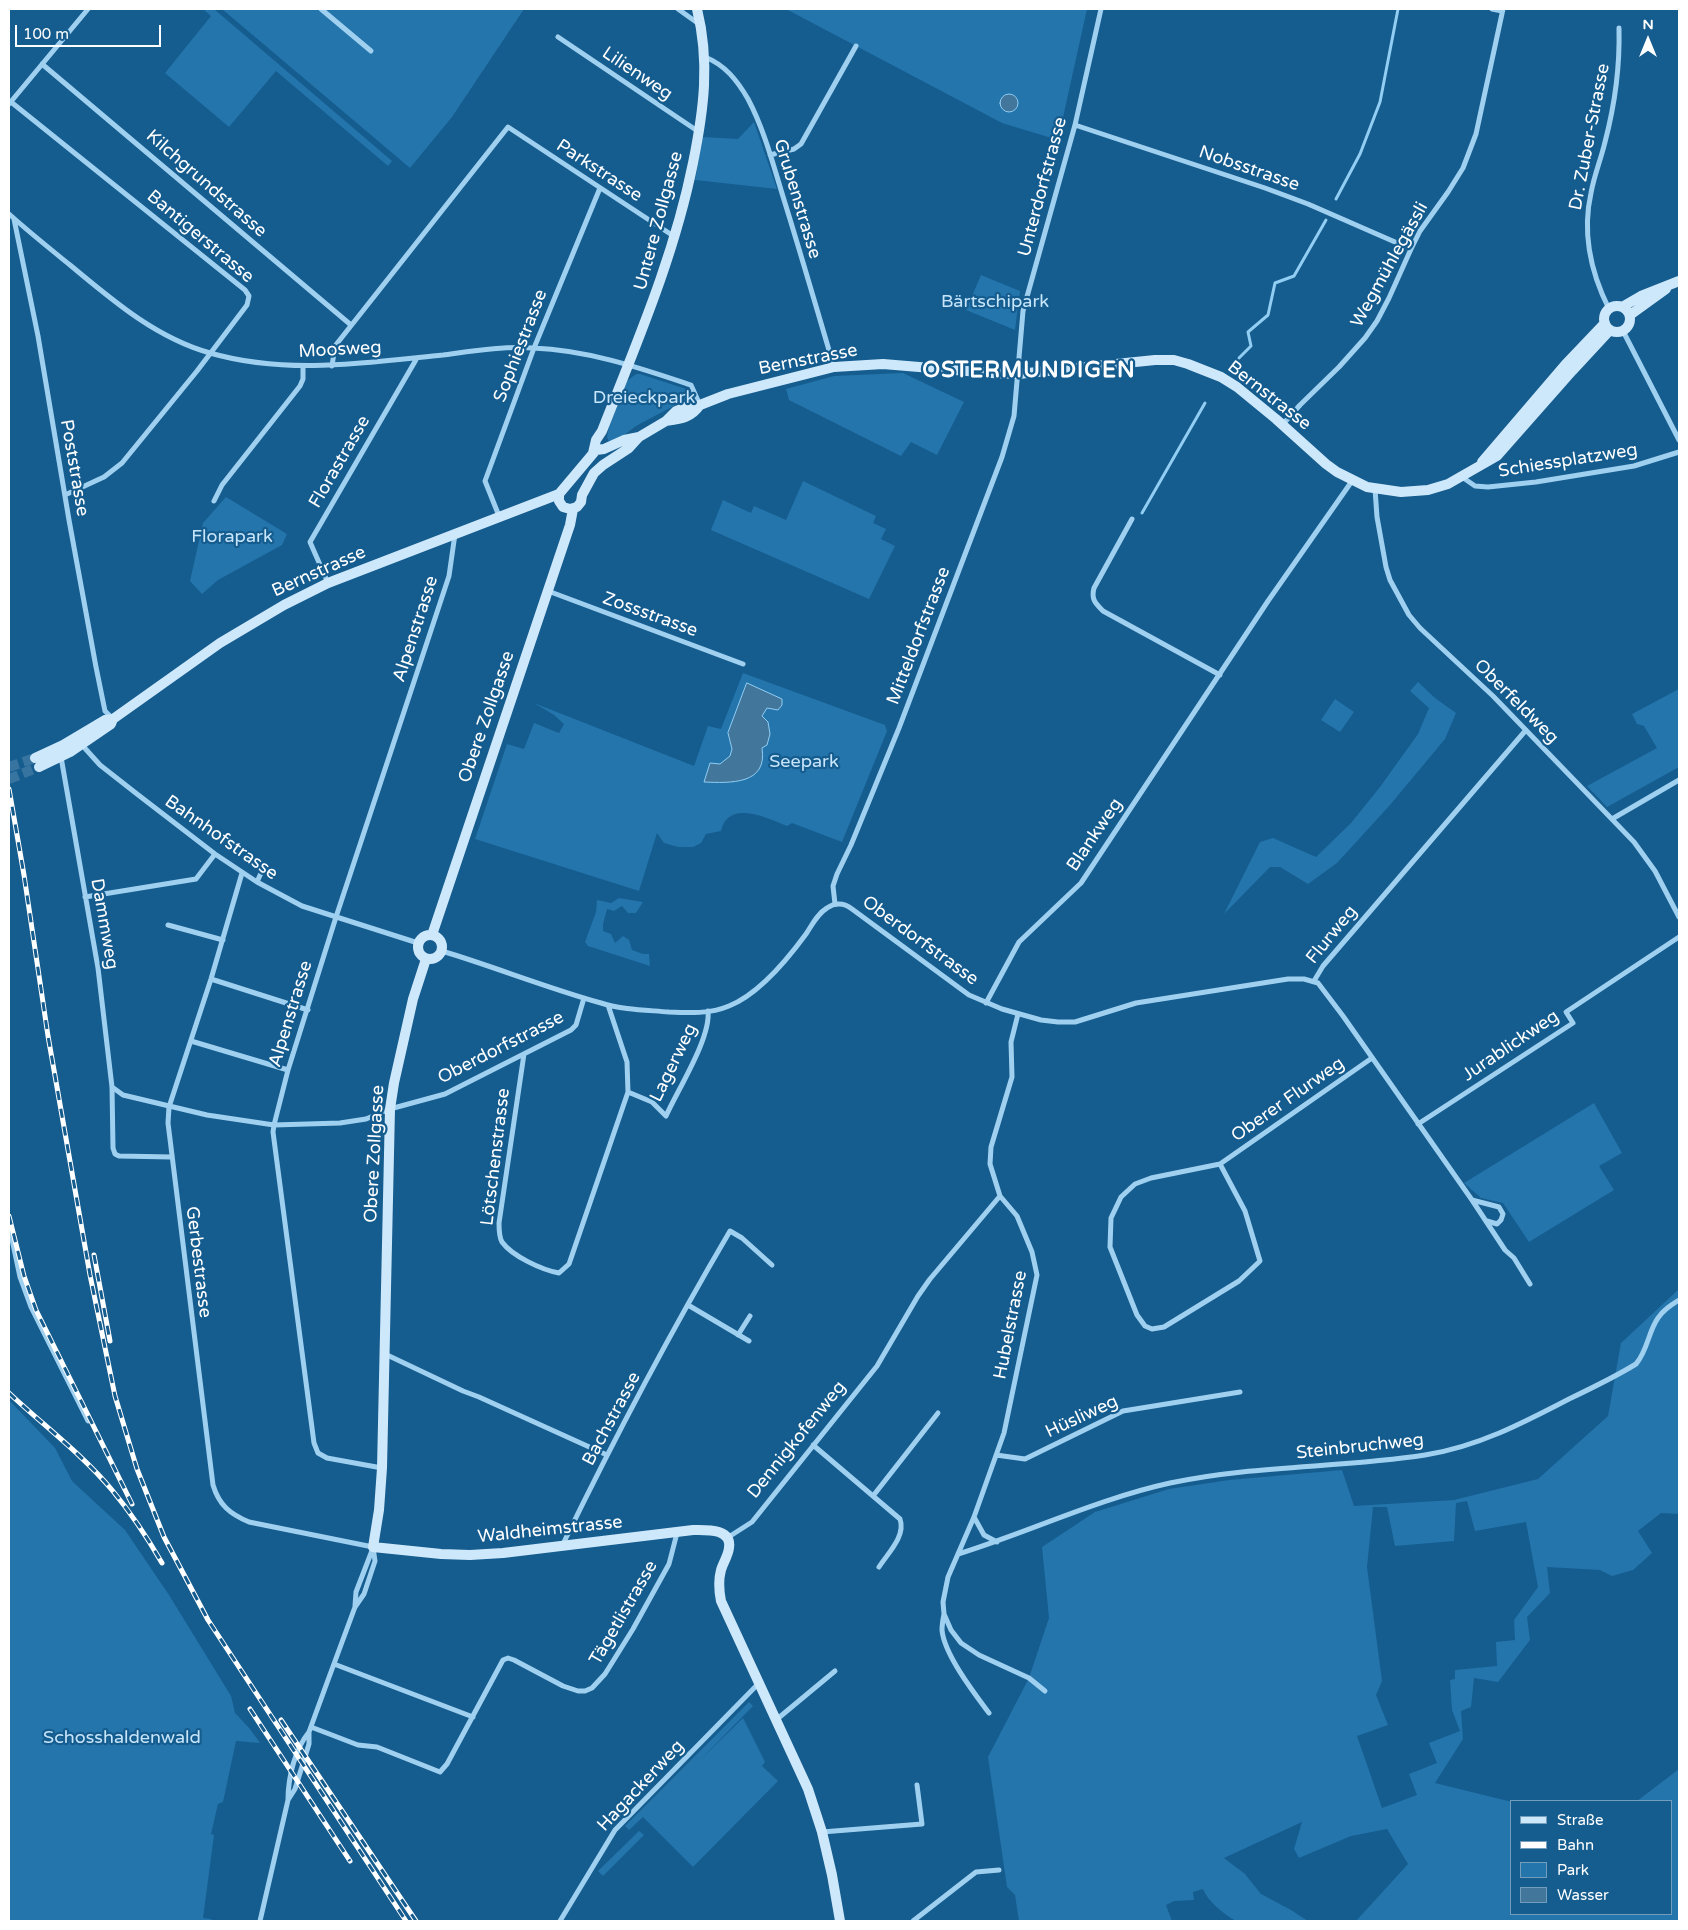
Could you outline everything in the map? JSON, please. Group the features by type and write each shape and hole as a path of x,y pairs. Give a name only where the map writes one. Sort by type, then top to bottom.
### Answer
{"street":[{"path":"10,103 88,9"},
{"path":"321,9 370,51"},
{"path":"678,9 701,26"},
{"name":"Untere Zollgasse","path":"593,453 596,440 602,433 654,300 675,238 688,190 700,133 704,97 705,57 697,9"},
{"name":"Unterdorfstrasse","path":"1018,374 1023,311 1075,125 1101,9"},
{"path":"1492,9 1503,10"},
{"name":"Wegmühlegässli","path":"1283,424 1365,338 1389,298 1410,248 1458,176 1472,148 1503,10"},
{"name":"Dr. Zuber-Strasse","path":"1609,309 1594,272 1587,221 1590,195 1606,141 1615,98 1620,59 1619,28"},
{"name":"Lilienweg","path":"558,37 700,133"},
{"path":"770,155 794,150 801,144 856,46"},
{"name":"Grubenstrasse","path":"705,57 719,63 728,71 742,89 755,115 770,155 834,368"},
{"name":"Kilchgrundstrasse","path":"42,64 351,325"},
{"name":"Bantigerstrasse","path":"10,103 247,292 249,299 210,353 122,463 104,477 65,495"},
{"name":"Nobsstrasse","path":"1075,125 1265,188 1308,204 1410,248"},
{"name":"Parkstrasse","path":"351,325 508,127 675,238"},
{"name":"Sophiestrasse","path":"499,516 485,481 534,348 600,188"},
{"name":"Moosweg","path":"9,214 129,312 172,338 210,353 264,364 332,366 488,349 534,348 604,357 691,384 700,404"},
{"name":"Poststrasse","path":"14,219 38,336 105,711 112,720"},
{"path":"1676,282 1630,315 1628,326 1623,330 1619,332 1607,326 1605,314 1609,309 1617,306 1622,307 1640,296 1676,282"},
{"path":"1622,307 1630,315"},
{"path":"332,366 335,346 351,325"},
{"name":"Bernstrasse","path":"573,509 580,504 590,478 603,465 629,448 639,437 666,421 682,419 694,414 700,404 728,394 834,368 883,364 1018,374 1155,360 1174,360 1220,377 1237,388 1283,424 1326,464 1352,481 1375,489 1401,492 1428,490 1448,484 1478,467 1493,447 1565,365 1607,326"},
{"path":"1623,330 1679,440"},
{"name":"Florastrasse","path":"328,583 310,542 417,358"},
{"path":"214,501 222,485 300,386 303,379 303,366"},
{"name":"Mitteldorfstrasse","path":"835,904 833,886 837,874 851,845 898,728 1002,457 1014,416 1018,374"},
{"name":"Untere Zollgasse","path":"602,433 604,450"},
{"name":"Bernstrasse","path":"78,742 37,762 61,757 78,742 99,723 105,720 112,720 243,628 284,605 328,583 562,490 596,450 604,450 624,440 639,437"},
{"path":"603,465 606,456 604,450"},
{"name":"Schiessplatzweg","path":"1462,477 1476,486 1488,487 1594,474 1644,464 1679,452"},
{"name":"Blankweg","path":"986,1003 1019,942 1081,883 1268,601 1352,481"},
{"path":"573,509 565,508 561,505 559,501 562,490 576,487 582,495"},
{"name":"Oberfeldweg","path":"1375,489 1386,567 1390,580 1409,614 1420,628 1492,696 1612,819 1645,857 1679,917"},
{"name":"Obere Zollgasse","path":"432,935 570,525 573,509"},
{"path":"1132,519 1094,588 1092,594 1094,603 1103,611 1220,675"},
{"name":"Alpenstrasse","path":"382,1468 327,1458 322,1456 315,1448 273,1132 288,1070 336,917 449,576 455,534"},
{"name":"Zossstrasse","path":"548,591 743,664"},
{"name":"Flurweg","path":"1018,1014 1058,1022 1084,1020 1136,1003 1276,980 1304,979 1314,981 1329,959 1526,730"},
{"name":"Bahnhofstrasse","path":"78,742 100,764 216,854 257,882 302,906 418,943"},
{"name":"Dammweg","path":"61,757 98,968 112,1087 112,1148 115,1154 119,1156 171,1157"},
{"path":"1612,819 1679,780"},
{"path":"85,897 196,879 216,854"},
{"path":"257,882 265,864"},
{"name":"Gerbestrasse","path":"242,873 211,979 169,1107 168,1122 213,1485 222,1505 231,1513 248,1522 373,1547"},
{"name":"Oberdorfstrasse","path":"112,1087 119,1094 169,1107 274,1125 340,1123 366,1119 390,1109 434,1098 454,1090 575,1027 584,998 608,1005 652,1011 690,1013 730,1006 755,990 770,976 802,939 821,912 835,904 848,906 958,988 986,1003 1018,1014"},
{"path":"168,925 223,940"},
{"path":"432,935 440,941 442,951 434,959 426,959 419,954 418,943 423,937 432,935"},
{"name":"Jurablickweg","path":"1418,1124 1573,1023 1566,1012 1679,937"},
{"path":"442,951 584,998"},
{"name":"Obere Zollgasse","path":"260,1921 288,1800 296,1789 309,1744 310,1730 355,1607 364,1594 375,1561 373,1547 379,1510 382,1468 390,1109 413,999 426,959"},
{"path":"211,979 308,1010"},
{"path":"1314,981 1324,990 1487,1221 1505,1250 1514,1258 1530,1284"},
{"name":"Lagerweg","path":"608,1005 627,1062 628,1092 652,1102 666,1116 706,1031 709,1022 708,1011"},
{"name":"Hubelstrasse","path":"988,1713 968,1685 947,1647 942,1630 945,1587 974,1517 1004,1433 1037,1275 1032,1252 1017,1216 1000,1196 992,1173 990,1155 1012,1077 1011,1042 1018,1014"},
{"path":"191,1041 288,1070"},
{"name":"Lötschenstrasse","path":"524,1054 499,1222 500,1240 509,1250 544,1270 559,1273 569,1264 628,1092"},
{"name":"Oberer Flurweg","path":"1220,1164 1245,1211 1260,1261 1239,1281 1164,1327 1152,1329 1145,1326 1137,1315 1110,1247 1111,1218 1121,1197 1134,1184 1151,1178 1220,1164 1372,1058"},
{"name":"Dennigkofenweg","path":"727,1538 752,1522 877,1366 930,1279 1000,1196"},
{"path":"1472,1200 1499,1207 1503,1214 1501,1220 1497,1224 1487,1221"},
{"path":"9,1226 20,1277 31,1307 88,1421"},
{"name":"Bachstrasse","path":"562,1546 607,1455 730,1231 742,1238 772,1265"},
{"name":"Steinbruchweg","path":"958,1554 998,1542 1121,1496 1170,1483 1224,1475 1426,1455 1485,1440 1544,1412 1636,1364 1645,1351 1656,1320 1668,1307 1679,1300"},
{"path":"688,1305 749,1341"},
{"path":"738,1335 750,1316"},
{"path":"384,1354 607,1455"},
{"name":"Hüsliweg","path":"996,1456 1025,1459 1123,1411 1240,1392"},
{"path":"873,1496 938,1413"},
{"path":"813,1445 900,1519 902,1525 901,1533 879,1567"},
{"path":"974,1517 984,1535 998,1542"},
{"name":"Waldheimstrasse","path":"373,1547 470,1555 693,1530 721,1532 727,1538"},
{"name":"Tägetlistrasse","path":"310,1730 376,1748 440,1772 447,1764 503,1660 508,1658 563,1686 578,1690 585,1690 599,1682 633,1629 669,1564 678,1532"},
{"path":"727,1538 729,1549 721,1572 720,1595 726,1613 808,1789 822,1832 840,1921"},
{"name":"Hubelstrasse","path":"944,1614 954,1636 966,1647 1029,1678 1045,1690"},
{"path":"334,1664 472,1717"},
{"path":"776,1720 835,1671"},
{"name":"Hagackerweg","path":"560,1921 615,1830 759,1683"},
{"path":"822,1832 922,1824 917,1785"},
{"path":"913,1921 976,1872 999,1870"}],"green space":[{"path":"203,9 214,9 392,161 388,166 276,71 229,127 165,73 211,16"},
{"path":"222,9 524,9 452,117 410,168"},
{"path":"786,9 1087,9 1058,140 1002,123"},
{"path":"754,122 777,189 695,180 703,137 738,139"},
{"name":"Bärtschipark","path":"981,275 1020,291 1015,330 966,310"},
{"path":"903,373 964,402 937,455 911,442 901,456 789,400 786,389 834,376"},
{"name":"Dreieckpark","path":"636,374 686,389 685,400 636,426 623,436 609,442 607,437 609,427 627,381"},
{"path":"803,481 876,516 873,523 886,529 881,539 895,546 869,599 711,530 723,500 751,513 754,506 786,520"},
{"name":"Florapark","path":"226,497 287,534 282,545 218,580 202,594 190,581 203,523"},
{"name":"Seepark","path":"743,673 885,725 887,731 842,842 792,823 787,826 765,817 748,813 732,815 725,821 721,831 706,834 701,843 693,847 678,847 664,843 657,833 639,891 475,839 507,744 524,749 534,723 559,733 564,724 554,715 534,703 694,766 708,726 721,729"},
{"path":"1418,682 1435,698 1456,713 1445,739 1390,805 1337,863 1308,884 1280,867 1270,867 1224,914 1260,842 1273,838 1316,857 1351,823 1380,787 1418,734 1429,708 1410,691"},
{"path":"1679,689 1679,767 1607,807 1587,786 1657,748 1644,726 1637,724 1632,714"},
{"path":"1335,699 1354,712 1340,732 1321,720"},
{"path":"619,898 643,902 636,913 628,913 622,906 614,911 607,909 603,931 611,934 615,943 623,936 629,940 632,950 649,954 650,966 588,946 585,942 596,912 597,900 611,903"},
{"path":"1594,1103 1622,1153 1599,1166 1614,1190 1529,1242 1503,1203 1481,1198 1464,1183"},
{"path":"1679,1289 1679,1514 1661,1513 1638,1531 1652,1553 1633,1570 1612,1576 1600,1570 1547,1567 1550,1593 1527,1617 1530,1640 1498,1682 1474,1678 1471,1707 1461,1711 1463,1739 1435,1783 1510,1802 1510,1915 1673,1915 1673,1800 1638,1800 1679,1769 1679,1921 1356,1921 1408,1864 1387,1829 1351,1836 1299,1858 1294,1849 1302,1822 1224,1858 1245,1874 1261,1894 1308,1921 1236,1921 1212,1903 1203,1889 1193,1892 1194,1900 1174,1901 1166,1905 1172,1921 1019,1921 1015,1895 1007,1887 988,1757 1029,1678 1049,1618 1042,1547 1095,1512 1169,1489 1229,1480 1342,1470 1354,1506 1454,1500 1538,1479 1608,1416 1621,1343","holes":["1467,1501 1475,1531 1526,1522 1538,1587 1514,1620 1515,1640 1496,1642 1497,1666 1455,1670 1455,1679 1450,1680 1452,1710 1460,1731 1429,1743 1437,1763 1409,1774 1417,1795 1382,1808 1357,1736 1388,1725 1376,1695 1382,1681 1367,1567 1373,1507 1387,1507 1395,1546 1454,1541 1456,1503"]},
{"name":"Schosshaldenwald","path":"9,1400 55,1448 72,1481 125,1530 169,1595 231,1696 235,1713 260,1743 236,1741 223,1802 218,1804 211,1834 214,1835 203,1918 211,1919 212,1921 9,1921"},
{"path":"749,1702 753,1706 698,1762 743,1718 765,1762 762,1766 778,1781 693,1867 643,1817 629,1830 625,1826"},
{"path":"639,1831 644,1835 603,1876 598,1871"}],"water":[{"path":"1005,94 1013,94 1018,99 1016,110 1005,112 1000,107 1000,99"},
{"path":"747,683 782,699 782,705 778,710 767,708 762,716 768,722 770,734 767,745 762,748 762,760 759,769 745,779 725,782 704,782 710,763 720,764 730,756 732,749 728,733"}],"waterway":[{"path":"1336,199 1360,154 1380,102 1398,9"},
{"path":"1239,358 1251,346 1248,332 1268,315 1275,283 1294,276 1326,220"},
{"path":"1142,513 1205,403"}],"tunnel":[{"path":"9,767 35,758"},
{"path":"9,779 39,767"}],"railway":[{"path":"9,789 48,1036 90,1275 115,1396 137,1469 164,1537 208,1620 406,1921"},
{"path":"9,1216 24,1276 36,1310 132,1504"},
{"path":"94,1255 110,1341"},
{"path":"9,1393 75,1452 112,1490 132,1516 162,1563"},
{"path":"250,1709 350,1861"},
{"path":"281,1720 416,1921"}],"district":[{"name":"OSTERMUNDIGEN","path":"1029,371"}]}
